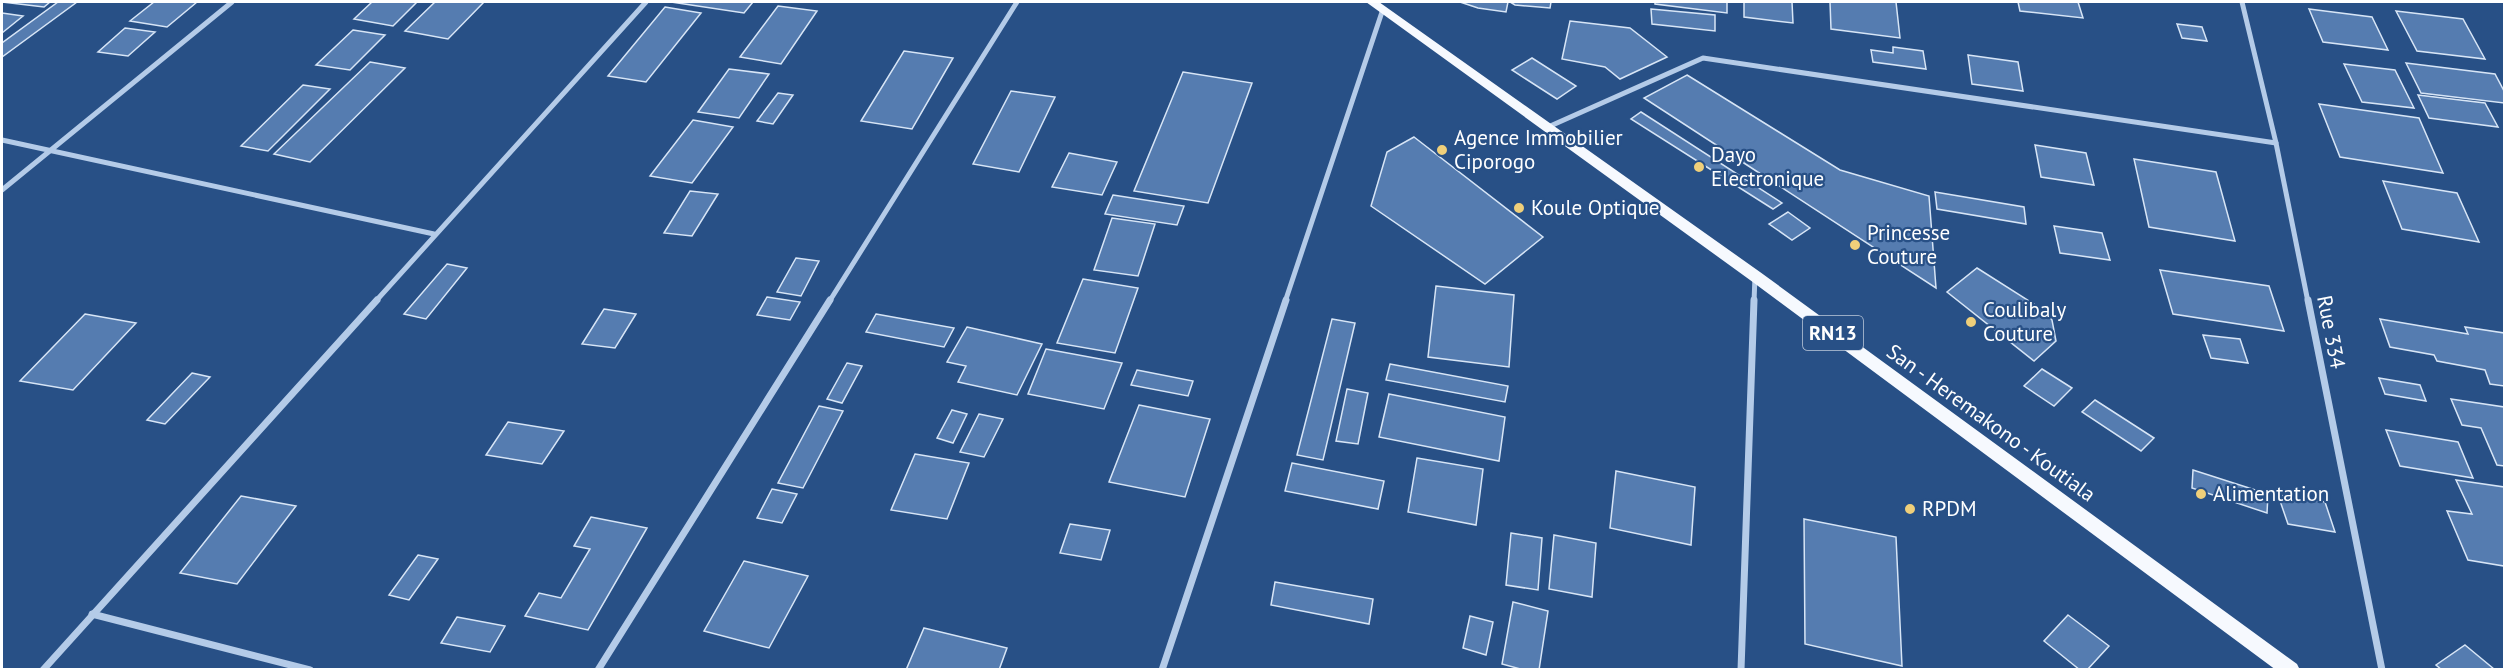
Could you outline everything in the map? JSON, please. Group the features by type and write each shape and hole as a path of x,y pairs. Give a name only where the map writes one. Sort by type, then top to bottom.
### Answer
{"main road":[{"name":"San - Heremakono - Koutiala","path":"1378,5 1755,276 2291,669"}],"street":[{"path":"2,190 232,2"},
{"path":"43,669 646,2"},
{"path":"598,669 1017,2"},
{"name":"Rue 334","path":"2242,2 2276,143 2382,669"},
{"path":"1162,669 1378,5"},
{"path":"1548,127 1703,58 2276,143"},
{"path":"2,140 434,234"},
{"path":"1741,669 1755,276"},
{"path":"92,615 310,669"}],"building":[{"path":"2,2 50,2 44,7"},
{"path":"58,2 77,2 2,57 2,43"},
{"path":"154,2 197,2 167,27 130,21"},
{"path":"372,2 417,2 393,26 354,19"},
{"path":"435,2 484,2 448,39 405,31"},
{"path":"671,2 753,2 744,13"},
{"path":"1460,2 1508,2 1506,12 1478,8"},
{"path":"1510,2 1551,2 1550,8 1515,5"},
{"path":"1655,2 1727,2 1727,13 1655,4"},
{"path":"1744,2 1792,2 1793,23 1744,17"},
{"path":"1830,2 1896,2 1900,38 1831,29"},
{"path":"2018,2 2078,2 2083,18 2020,11"},
{"path":"778,6 817,11 781,64 740,57"},
{"path":"665,7 701,13 646,82 608,76"},
{"path":"1651,9 1715,15 1715,31 1652,24"},
{"path":"2309,9 2372,17 2388,50 2323,42"},
{"path":"2396,11 2463,19 2485,59 2417,51"},
{"path":"2,13 23,16 2,33"},
{"path":"1570,21 1630,28 1667,57 1620,79 1605,67 1562,59"},
{"path":"2177,24 2202,27 2207,41 2182,38"},
{"path":"125,28 155,32 128,56 98,52"},
{"path":"353,30 385,35 350,70 316,65"},
{"path":"1893,47 1923,51 1926,69 1873,62 1871,50 1893,53"},
{"path":"904,51 953,58 912,129 861,121"},
{"path":"1968,55 2018,62 2023,91 1972,84"},
{"path":"1532,58 1576,86 1557,99 1512,70"},
{"path":"370,62 405,68 310,162 274,154"},
{"path":"2406,63 2495,74 2504,91 2504,103 2421,93"},
{"path":"2344,64 2395,70 2414,108 2362,102"},
{"path":"729,69 769,74 739,118 698,112"},
{"path":"1183,72 1252,83 1208,203 1134,191"},
{"path":"1687,75 1840,170 1929,196 1936,288 1644,98"},
{"path":"303,85 330,89 268,151 241,146"},
{"path":"1011,91 1055,97 1019,172 973,164"},
{"path":"778,93 793,95 773,124 757,121"},
{"path":"2418,95 2485,103 2498,127 2429,118"},
{"path":"2319,104 2419,118 2443,173 2340,157"},
{"path":"1641,112 1782,203 1773,209 1631,119"},
{"path":"693,120 733,127 692,183 650,176"},
{"path":"1414,137 1543,237 1485,284 1371,206 1387,152"},
{"path":"2035,145 2086,153 2094,185 2041,177"},
{"path":"1069,153 1117,162 1102,195 1052,187"},
{"path":"2134,159 2216,172 2235,241 2149,227"},
{"path":"2383,181 2457,193 2479,242 2402,229"},
{"path":"690,191 718,194 692,236 664,233"},
{"path":"1935,192 2024,207 2026,224 1937,209"},
{"path":"1113,195 1184,206 1177,225 1105,214"},
{"path":"1788,212 1810,228 1792,240 1769,224"},
{"path":"1112,218 1155,224 1138,276 1094,270"},
{"path":"2054,226 2102,233 2110,260 2060,253"},
{"path":"796,258 819,261 801,296 777,292"},
{"path":"447,264 467,268 426,319 404,314"},
{"path":"1977,268 2045,311 2052,320 2056,341 2034,361 1947,292"},
{"path":"2160,270 2269,286 2284,331 2173,314"},
{"path":"1083,279 1138,288 1115,353 1057,343"},
{"path":"1436,286 1514,295 1509,367 1428,357"},
{"path":"767,297 800,302 790,320 757,315"},
{"path":"604,309 636,314 615,348 582,344"},
{"path":"85,314 136,323 73,390 20,381"},
{"path":"876,314 954,328 944,347 866,332"},
{"path":"1332,319 1355,323 1323,460 1297,455"},
{"path":"2380,319 2468,334 2465,327 2504,333 2504,386 2490,384 2485,370 2437,361 2434,355 2390,347"},
{"path":"967,327 1042,344 1017,395 958,382 966,366 947,362"},
{"path":"2203,335 2240,339 2248,363 2211,358"},
{"path":"1046,349 1122,363 1104,409 1028,394"},
{"path":"847,363 862,366 842,403 827,399"},
{"path":"1390,364 1508,386 1505,402 1386,380"},
{"path":"2042,369 2072,388 2054,406 2024,386"},
{"path":"1137,370 1193,381 1188,396 1131,385"},
{"path":"192,373 210,377 165,424 147,420"},
{"path":"2379,378 2420,385 2426,401 2385,394"},
{"path":"1347,389 1368,393 1358,444 1336,441"},
{"path":"1389,394 1505,417 1499,461 1379,437"},
{"path":"2451,399 2504,407 2504,466 2497,465 2481,428 2462,425"},
{"path":"2095,400 2154,438 2141,451 2082,412"},
{"path":"1139,405 1210,419 1185,497 1109,482"},
{"path":"819,406 843,411 803,488 778,483"},
{"path":"952,410 967,414 953,443 937,438"},
{"path":"979,414 1003,419 984,457 960,452"},
{"path":"508,422 564,431 542,464 486,455"},
{"path":"2386,430 2458,442 2473,478 2400,466"},
{"path":"915,454 969,463 947,519 891,510"},
{"path":"1417,458 1483,469 1476,525 1408,512"},
{"path":"1292,463 1384,481 1378,509 1285,491"},
{"path":"2193,470 2268,494 2267,513 2192,488"},
{"path":"1616,471 1695,487 1691,545 1610,528"},
{"path":"2456,480 2504,487 2504,566 2468,560 2447,511 2472,514"},
{"path":"772,489 797,494 782,523 757,518"},
{"path":"2278,495 2325,502 2335,532 2288,524"},
{"path":"241,496 296,506 237,584 180,573"},
{"path":"591,517 647,528 588,630 525,616 539,593 561,598 590,549 574,546"},
{"path":"1804,519 1896,537 1902,666 1805,644"},
{"path":"1070,524 1110,530 1101,560 1060,553"},
{"path":"1511,533 1542,538 1538,590 1506,585"},
{"path":"1554,535 1596,543 1592,597 1549,589"},
{"path":"418,555 438,559 409,600 389,595"},
{"path":"744,561 808,576 769,648 704,631"},
{"path":"1275,582 1373,599 1369,624 1271,605"},
{"path":"1513,602 1548,611 1539,670 1524,670 1502,664"},
{"path":"2068,615 2109,646 2087,670 2080,670 2044,641"},
{"path":"1470,616 1493,622 1486,655 1463,648"},
{"path":"457,617 505,626 490,652 441,643"},
{"path":"924,628 1007,648 999,670 906,670"},
{"path":"2465,645 2494,669 2442,670 2436,665"}],"place":[{"name":"Agence Immobilier Ciporogo","path":"1442,150"},
{"name":"Dayo Electronique","path":"1699,167"},
{"name":"Koule Optique","path":"1519,208"},
{"name":"Princesse Couture","path":"1855,245"},
{"name":"Coulibaly Couture","path":"1971,322"},
{"name":"Alimentation","path":"2201,494"},
{"name":"RPDM","path":"1910,509"}]}
